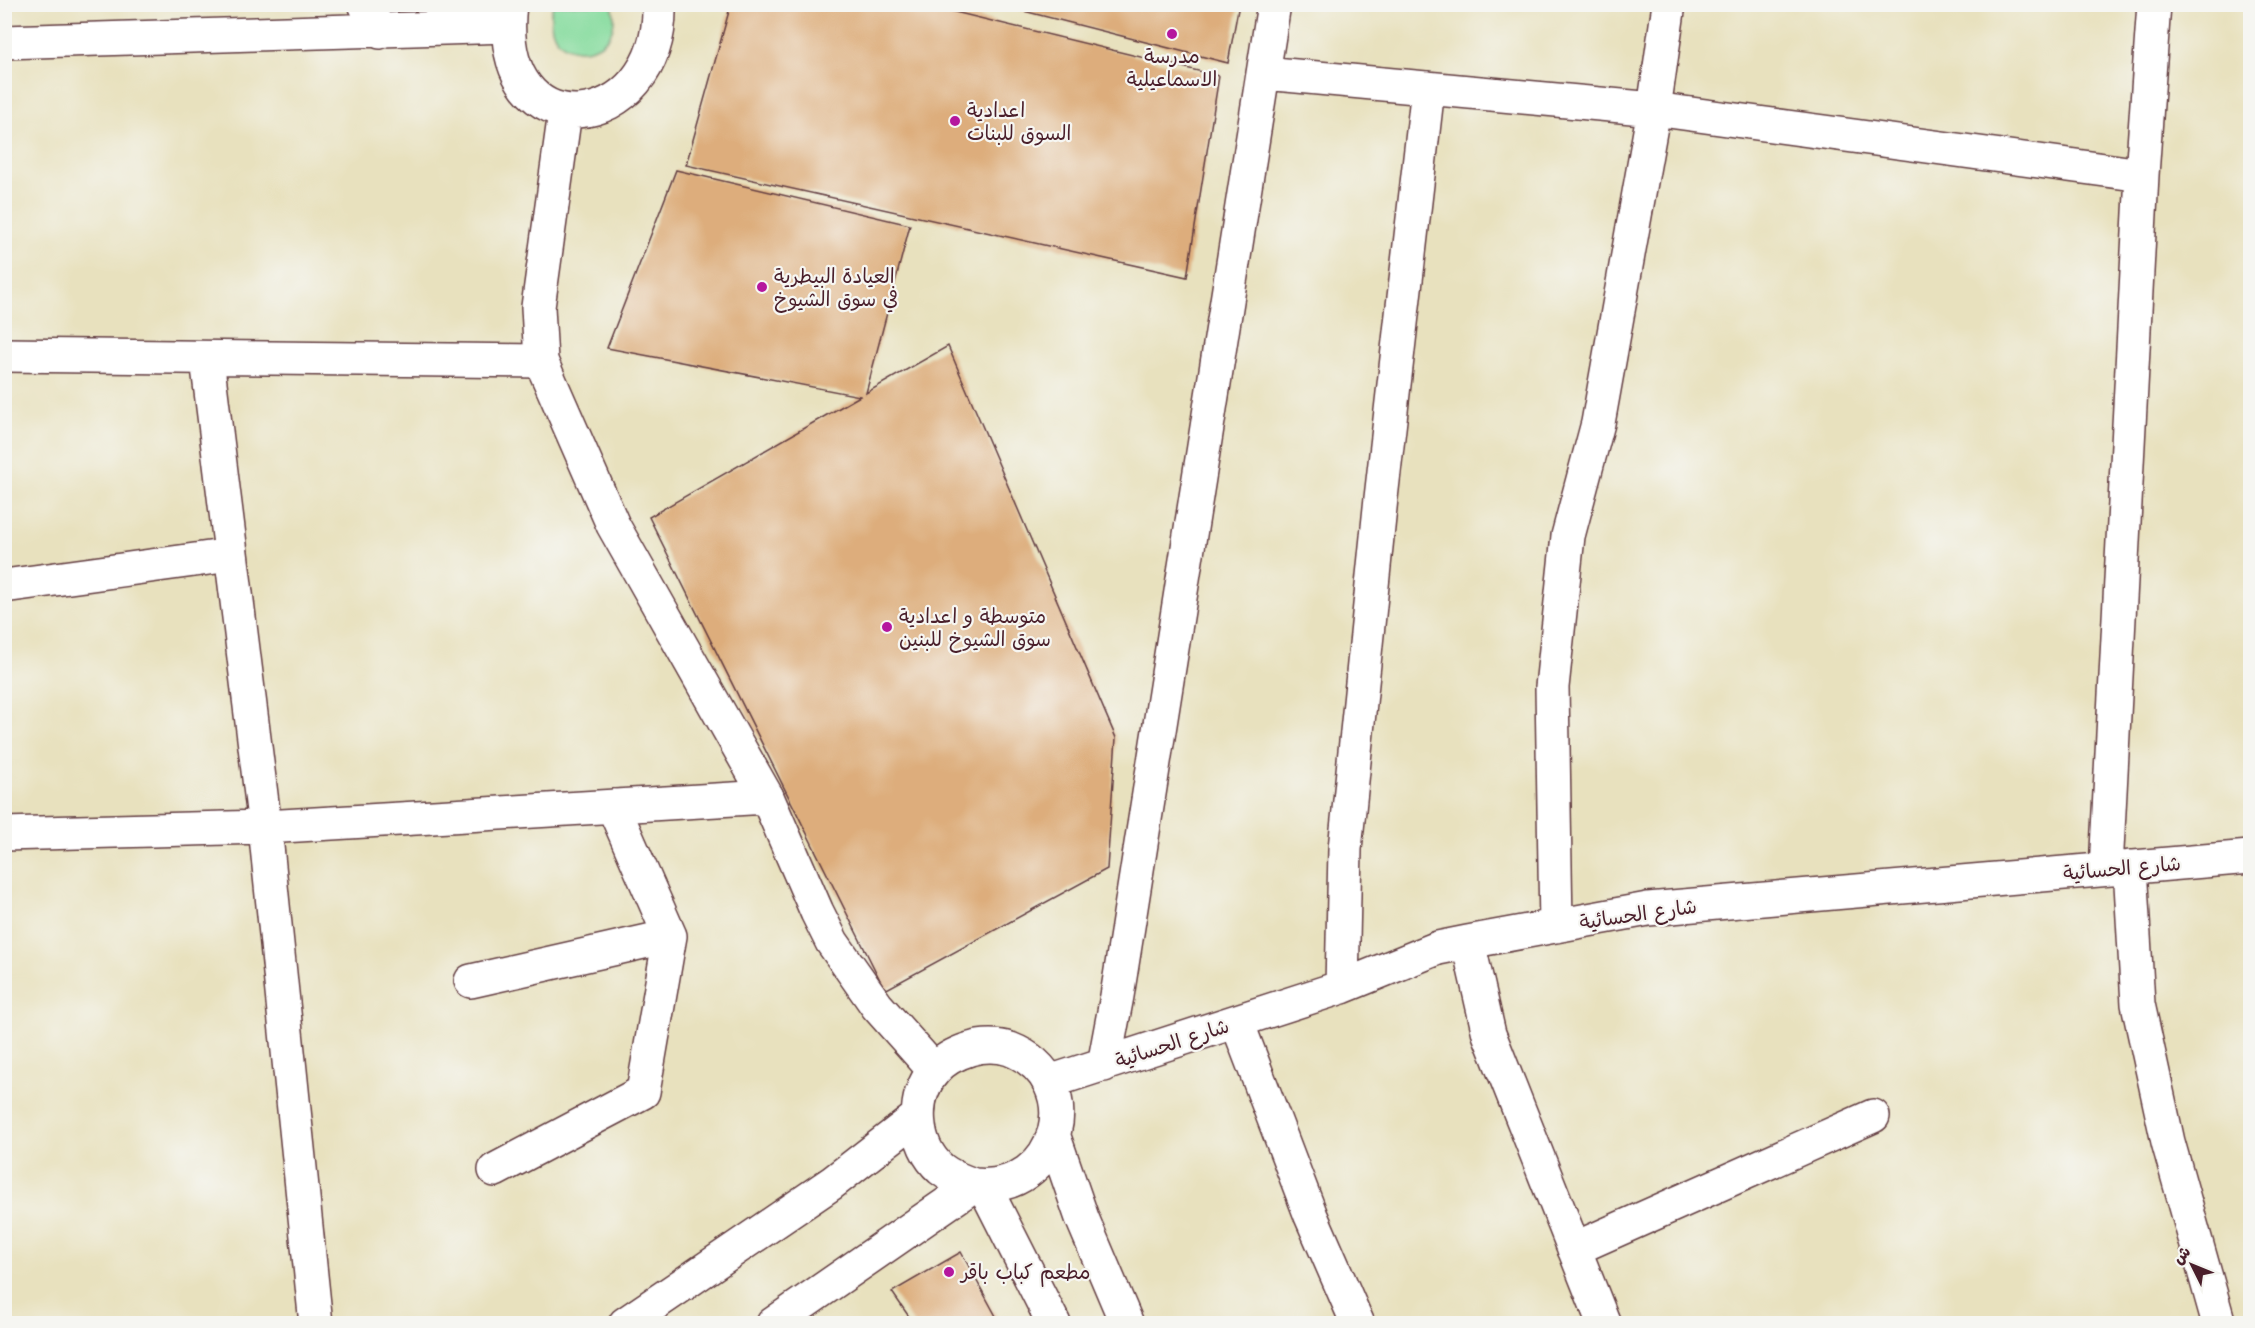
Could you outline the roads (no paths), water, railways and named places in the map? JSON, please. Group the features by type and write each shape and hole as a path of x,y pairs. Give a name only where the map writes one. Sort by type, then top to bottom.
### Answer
{"street":[{"path":"4,42 372,18 509,15 512,60 521,80 535,98 554,109 576,113 608,105 626,92 639,75 650,54 657,31 659,4"},
{"path":"1104,1065 1117,996 1274,4"},
{"path":"1556,926 1552,687 1568,536 1598,423 1654,109 1669,4"},
{"path":"2154,4 2142,175 2118,868 2138,1004 2168,1142 2219,1323"},
{"path":"1263,73 1654,109 2142,175"},
{"path":"1342,987 1345,849 1381,498 1428,88"},
{"path":"565,112 538,307 541,361 613,525 767,796 832,942 877,1006 934,1070"},
{"path":"4,355 541,361"},
{"path":"207,359 265,827 316,1323"},
{"path":"4,586 231,555"},
{"path":"4,834 265,827 767,796"},
{"path":"495,1170 643,1092 670,936 613,806"},
{"name":"شارع الحسائية","path":"1049,1082 1342,987 1438,948 1468,942 1648,909 2250,857"},
{"path":"471,981 670,936"},
{"path":"1468,942 1489,1034 1604,1323"},
{"path":"1237,1022 1311,1216 1358,1323"},
{"path":"981,1046 1008,1049 1032,1061 1049,1082 1058,1109 1054,1137 1044,1158 1027,1174 1007,1183 979,1185 956,1179 940,1168 928,1153 920,1136 918,1117 922,1092 934,1070 955,1053 981,1046"},
{"path":"1574,1249 1873,1116"},
{"path":"625,1323 832,1183 918,1117"},
{"path":"1054,1137 1078,1208 1127,1323"},
{"path":"794,1318 979,1185"},
{"path":"979,1185 1054,1323"}],"place":[{"name":"مدرسة الاسماعيلية","path":"1172,34"},
{"name":"اعدادية السوق للبنات","path":"955,121"},
{"name":"العيادة البيطرية في سوق الشيوخ","path":"762,287"},
{"name":"متوسطة و اعدادية سوق الشيوخ للبنين","path":"887,627"},
{"name":"مطعم كباب باقر","path":"949,1272"}]}
